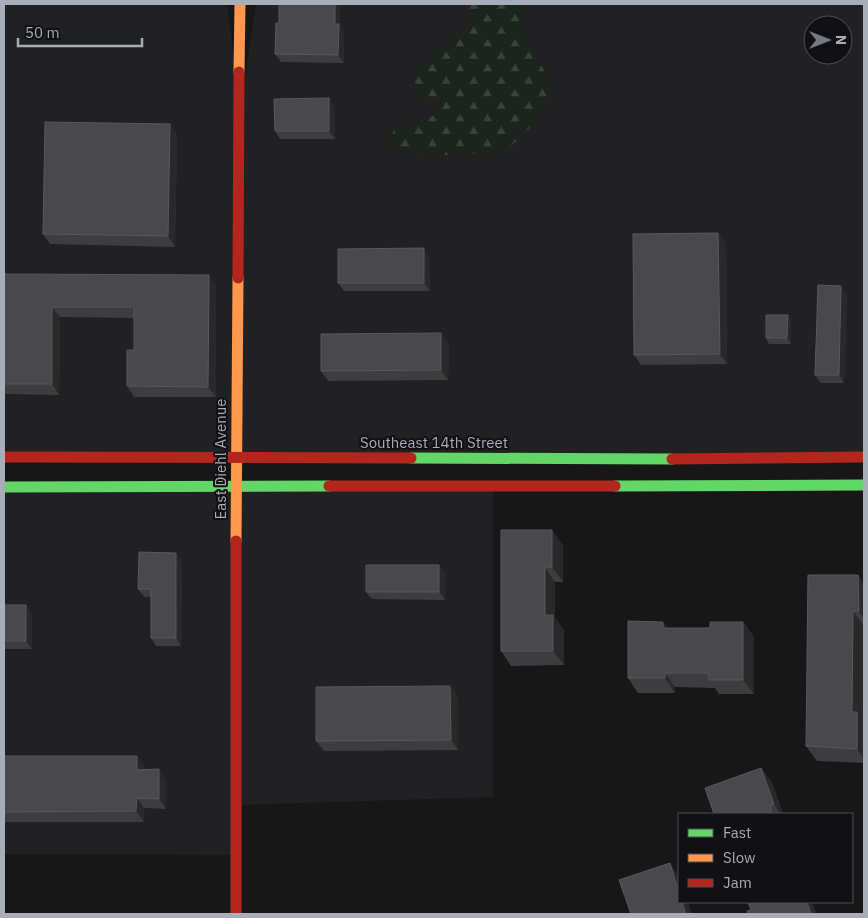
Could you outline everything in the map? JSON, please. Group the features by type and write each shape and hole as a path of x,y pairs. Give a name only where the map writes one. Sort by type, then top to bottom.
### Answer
{"main road":[{"name":"East Diehl Avenue","path":"236,914 236,458 240,4"},
{"name":"Southeast 14th Street","path":"4,457 762,459 864,457"},
{"path":"4,487 864,485"}],"shaded area":[{"path":"4,4 227,4 240,111 256,4 864,4 864,457 4,457"},
{"path":"493,486 493,797 236,805 236,855 4,854 4,487"}],"green space":[{"path":"470,4 524,4 524,33 545,72 554,95 538,120 506,151 447,155 400,151 389,145 394,128 413,120 437,115 433,102 414,95 416,68 465,31"}],"building":[{"path":"279,4 335,4 335,24 339,24 338,55 275,54 276,23 279,23"},
{"path":"329,98 329,131 275,131 274,99"},
{"path":"45,122 170,124 168,236 43,234"},
{"path":"718,233 720,354 634,355 633,234"},
{"path":"424,248 424,283 338,283 338,249"},
{"path":"4,274 209,275 208,387 127,386 127,350 134,350 134,307 52,307 52,384 4,384"},
{"path":"818,285 841,286 839,375 815,375"},
{"path":"766,315 788,315 787,338 766,338"},
{"path":"441,333 441,370 321,371 321,334"},
{"path":"501,530 552,530 552,567 545,567 545,615 553,615 553,651 501,651"},
{"path":"139,552 176,553 176,638 151,638 151,589 138,589"},
{"path":"366,565 439,565 439,592 366,592"},
{"path":"808,575 858,575 859,611 853,611 852,712 857,712 857,749 806,746"},
{"path":"4,605 26,605 26,641 4,641"},
{"path":"628,621 663,622 663,628 710,628 710,622 743,622 743,680 709,680 709,673 665,673 665,678 628,678"},
{"path":"450,686 451,740 316,741 316,687"},
{"path":"4,756 137,756 137,770 159,769 159,799 137,798 136,811 4,812"},
{"path":"761,768 774,804 770,806 773,813 714,813 705,788"},
{"path":"670,863 678,890 678,903 682,903 686,914 631,914 619,880"},
{"path":"748,903 807,903 811,914 748,914 747,911 751,910"}],"traffic: fast":[{"path":"411,458 672,459"},
{"path":"615,486 864,485"},
{"path":"4,487 329,486"}],"traffic: slow":[{"path":"239,72 240,4"},
{"path":"236,541 238,278"}],"traffic: jam":[{"path":"238,278 239,72"},
{"path":"4,457 411,458"},
{"path":"672,459 864,457"},
{"path":"329,486 615,486"},
{"path":"236,541 236,914"}]}
